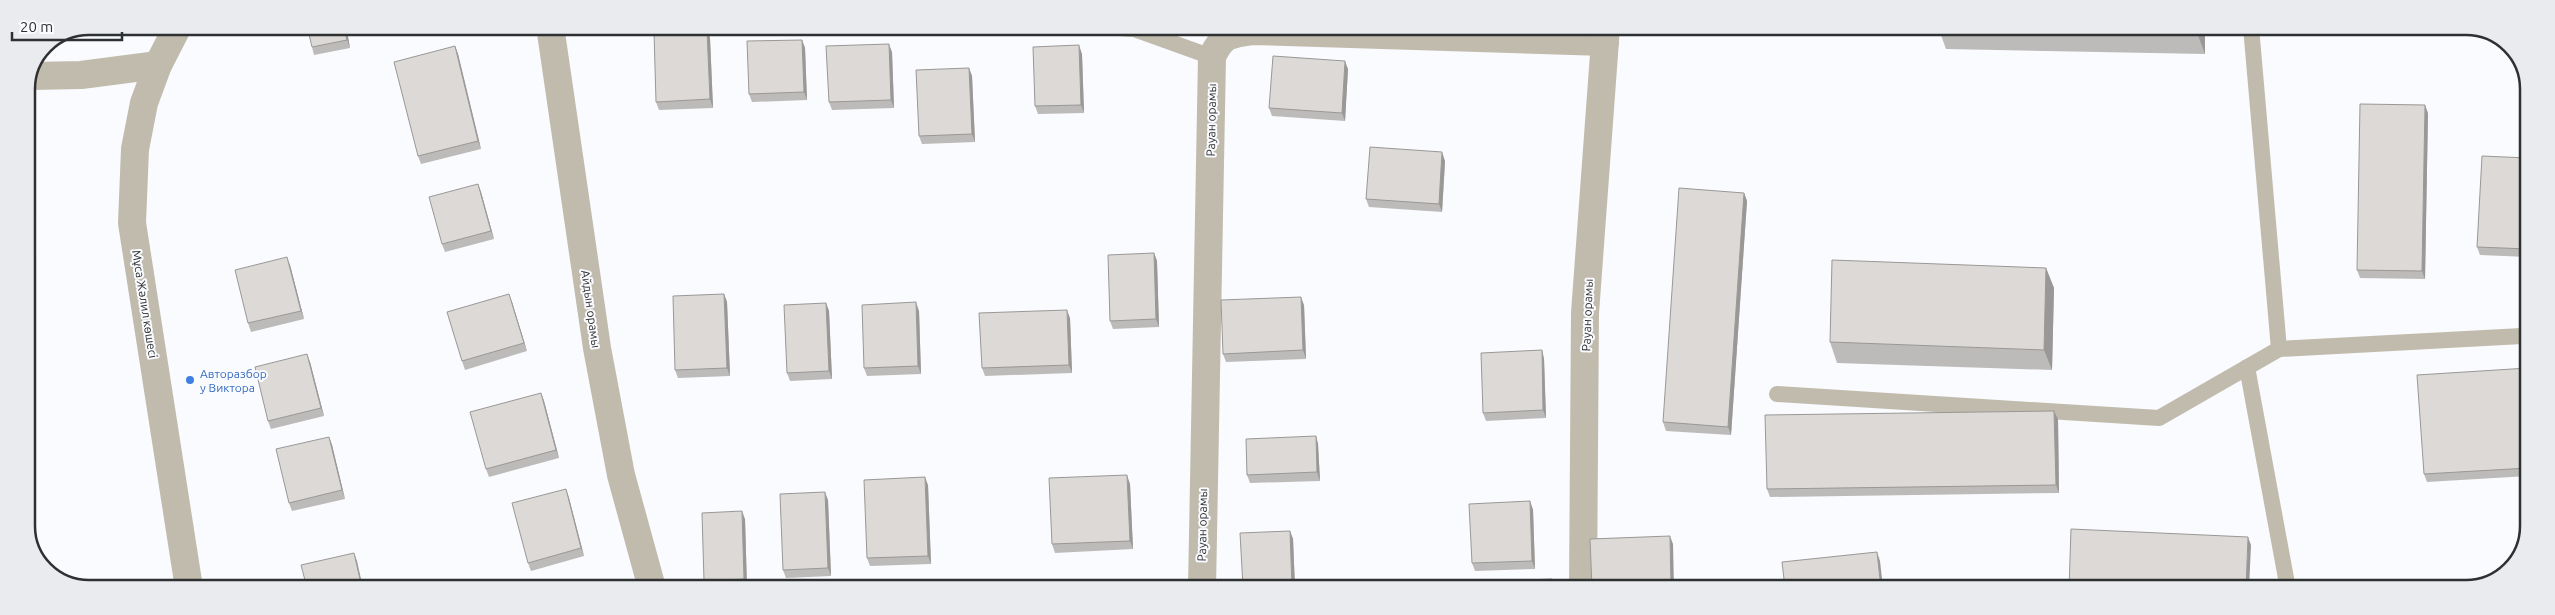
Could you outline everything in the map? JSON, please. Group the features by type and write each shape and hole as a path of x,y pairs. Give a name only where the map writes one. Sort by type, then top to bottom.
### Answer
{"street":[{"name":"Мұса Жәлил көшесі","path":"173,35 158,65 144,103 135,149 132,223 187,580"},
{"name":"Айдын орамы","path":"551,35 599,358 621,475 650,580"},
{"name":"Рауан орамы","path":"1202,580 1212,57 1219,42 1231,35"},
{"name":"Рауан орамы","path":"1583,580 1586,313 1606,35"},
{"path":"37,76 81,75 158,65"}],"lane":[{"path":"1151,35 1212,57"},
{"path":"2252,35 2279,349"},
{"path":"1777,394 2159,418 2279,349 2520,336"},
{"path":"2247,367 2286,580"}],"building":[{"path":"309,35 346,35 347,40 312,47"},
{"path":"654,35 707,35 710,99 656,102"},
{"path":"802,40 804,92 749,94 747,41"},
{"path":"889,44 891,100 829,102 826,46"},
{"path":"1079,45 1081,105 1035,106 1033,47"},
{"path":"455,46 478,141 418,156 394,62"},
{"path":"1273,56 1345,61 1342,113 1269,108"},
{"path":"969,68 972,134 919,136 916,70"},
{"path":"2360,104 2425,105 2422,271 2357,270"},
{"path":"1370,147 1442,152 1439,204 1366,199"},
{"path":"2482,156 2520,158 2520,249 2477,247"},
{"path":"478,184 491,231 442,244 429,197"},
{"path":"1679,188 1744,193 1728,427 1663,422"},
{"path":"1154,253 1156,319 1110,321 1108,255"},
{"path":"287,257 301,311 248,323 235,270"},
{"path":"1832,260 2046,268 2044,350 1830,342"},
{"path":"509,294 524,343 462,361 447,312"},
{"path":"724,294 727,368 675,370 673,296"},
{"path":"1301,297 1303,350 1223,354 1221,300"},
{"path":"916,302 918,366 864,368 862,305"},
{"path":"826,303 829,371 787,373 784,305"},
{"path":"1067,310 1069,365 982,368 979,313"},
{"path":"1542,350 1543,410 1483,413 1481,353"},
{"path":"307,354 321,408 268,421 255,367"},
{"path":"2520,369 2520,468 2424,474 2417,375"},
{"path":"541,393 556,450 486,469 470,412"},
{"path":"2054,411 2056,485 1767,489 1765,415"},
{"path":"1316,436 1317,472 1247,475 1246,439"},
{"path":"329,437 342,490 289,503 276,449"},
{"path":"1127,475 1130,541 1052,544 1049,478"},
{"path":"925,477 928,556 867,558 864,480"},
{"path":"566,489 581,548 528,563 512,503"},
{"path":"825,492 828,568 783,570 780,494"},
{"path":"1530,501 1532,561 1472,563 1469,504"},
{"path":"742,511 744,579 704,580 702,513"},
{"path":"2071,529 2248,537 2246,580 2069,580"},
{"path":"1290,531 1292,580 1243,580 1240,533"},
{"path":"1670,536 1671,580 1592,580 1590,539"},
{"path":"1877,552 1880,580 1784,580 1782,562"},
{"path":"354,553 360,580 305,580 301,565"}],"place":[{"name":"Авторазбор у Виктора","path":"190,380"}]}
